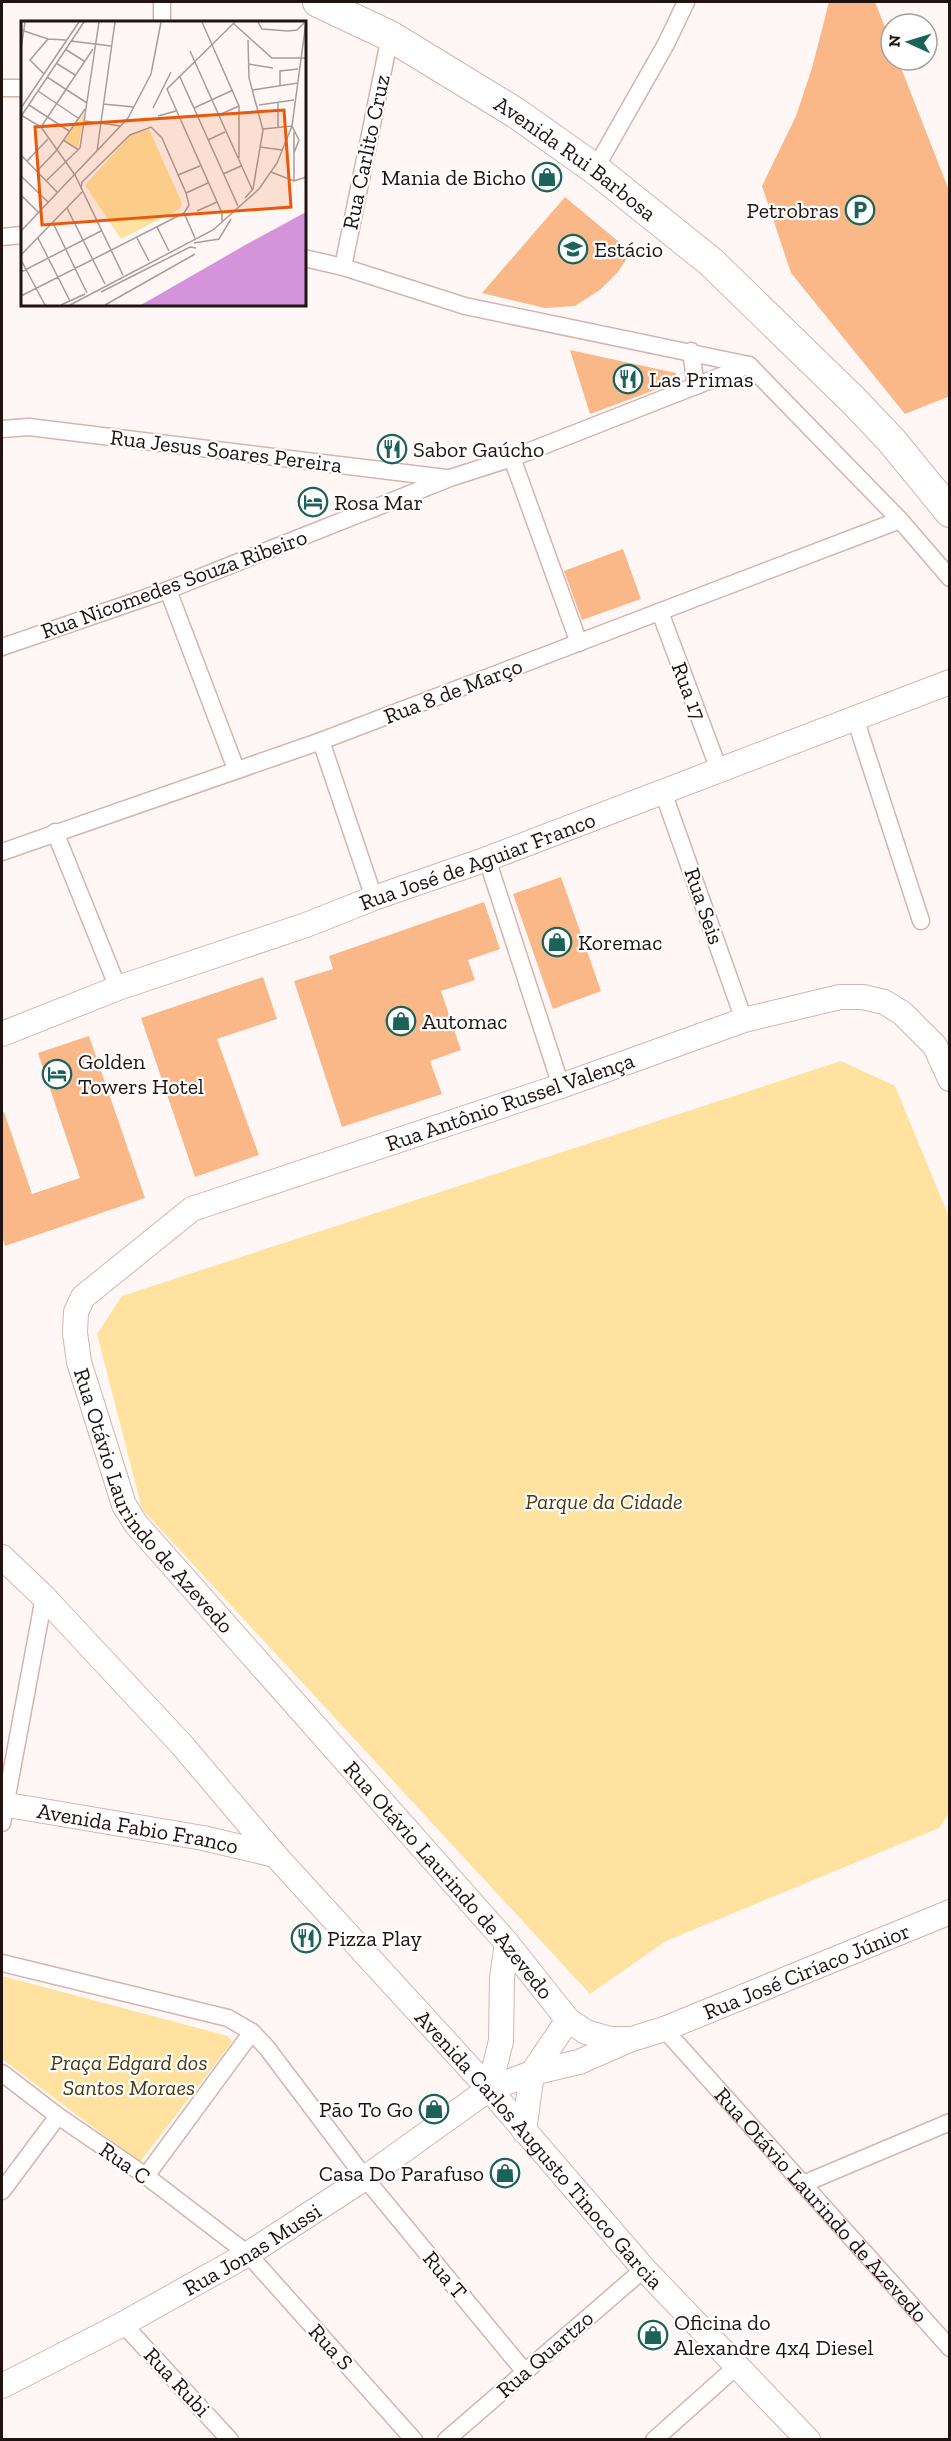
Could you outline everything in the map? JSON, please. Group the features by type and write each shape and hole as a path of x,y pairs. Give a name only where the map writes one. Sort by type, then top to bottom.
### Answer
{"highway":[{"name":"Avenida Rui Barbosa","path":"318,2 390,36 516,113 595,169 711,262 854,401 891,440 950,512"}],"street":[{"path":"162,2 162,21"},
{"path":"595,169 666,44 686,2"},
{"name":"Rua Carlito Cruz","path":"343,267 390,36"},
{"path":"2,88 21,88"},
{"path":"2,237 21,235"},
{"path":"306,258 343,267 465,306 594,334 691,351 749,365 900,520 950,578"},
{"path":"691,351 696,386"},
{"name":"Rua Nicomedes Souza Ribeiro","path":"2,647 168,590 450,478 512,459 749,365"},
{"name":"Rua Jesus Soares Pereira","path":"2,429 29,427 450,478"},
{"path":"512,459 579,643"},
{"name":"Rua 8 de Março","path":"2,852 321,741 900,520"},
{"path":"168,590 236,769"},
{"name":"Rua 17","path":"660,612 719,770"},
{"name":"Rua José de Aguiar Franco","path":"2,1034 118,988 306,925 374,898 487,859 950,682"},
{"path":"855,718 921,921"},
{"path":"321,741 374,898"},
{"name":"Rua Seis","path":"663,792 744,1020"},
{"path":"55,832 118,988"},
{"path":"487,859 561,1086"},
{"name":"Rua Antônio Russel Valença","path":"83,1297 192,1209 561,1086 744,1020 840,997 863,997 884,1002 942,1044"},
{"path":"942,1044 950,1079"},
{"name":"Rua Otávio Laurindo de Azevedo","path":"83,1297 76,1312 75,1333 79,1362 124,1505 136,1524 507,1943 568,2020 586,2032 605,2038 632,2039 664,2029 946,2339"},
{"path":"2,1557 44,1597 182,1745 221,1794 226,1806 223,1824 214,1833 203,1838"},
{"path":"3,1811 44,1597"},
{"name":"Avenida Carlos Augusto Tinoco Garcia","path":"221,1794 489,2089 644,2269 808,2439"},
{"name":"Avenida Fabio Franco","path":"3,1811 203,1838 274,1855"},
{"name":"Rua José Ciríaco Júnior","path":"664,2029 950,1912"},
{"path":"489,2089 501,2041 502,1978 507,1943"},
{"name":"Rua T","path":"2,1963 228,2018 252,2032 267,2048 365,2178 525,2372"},
{"path":"525,2130 532,2073 568,2020"},
{"path":"146,2176 252,2032"},
{"name":"Rua Jonas Mussi","path":"2,2384 123,2324 248,2254 365,2178 489,2089 532,2073 579,2062 632,2039"},
{"name":"Rua C","path":"2,2073 58,2116 146,2176 248,2254"},
{"path":"2,2191 58,2116"},
{"path":"803,2184 950,2122"},
{"name":"Rua S","path":"248,2254 414,2439"},
{"name":"Rua Quartzo","path":"446,2439 644,2269"},
{"name":"Rua Rubi","path":"123,2324 230,2439"},
{"path":"654,2439 737,2366"}],"green space":[{"name":"Parque da Cidade","path":"841,1061 895,1086 949,1217 949,1813 939,1828 666,1941 590,1994 142,1509 97,1334 122,1296"},
{"name":"Praça Edgard dos Santos Moraes","path":"2,1976 228,2036 232,2042 140,2162 2,2059"}],"building":[{"name":"Petrobras","path":"829,2 875,2 879,12 879,72 903,72 950,193 950,396 905,414 791,273 762,186 796,116 812,68"},
{"name":"Estácio","path":"565,197 631,252 618,272 600,290 575,306 545,308 482,293"},
{"name":"Las Primas","path":"570,350 676,373 676,382 590,414"},
{"path":"623,549 641,599 582,620 564,571"},
{"name":"Koremac","path":"561,877 601,991 553,1009 513,894"},
{"name":"Automac","path":"484,902 500,949 468,960 475,980 441,991 461,1050 430,1061 442,1094 342,1127 294,981 333,969 329,956"},
{"path":"263,977 277,1019 217,1039 259,1155 195,1177 141,1018"},
{"path":"89,1036 145,1198 5,1246 2,1235 2,1113 4,1112 32,1194 80,1178 38,1053"}],"place":[{"name":"Mania de Bicho","path":"547,177"},
{"name":"Petrobras","path":"860,210"},
{"name":"Estácio","path":"573,249"},
{"name":"Las Primas","path":"628,379"},
{"name":"Sabor Gaúcho","path":"392,449"},
{"name":"Rosa Mar","path":"313,502"},
{"name":"Koremac","path":"557,942"},
{"name":"Automac","path":"401,1021"},
{"name":"Golden Towers Hotel","path":"57,1074"},
{"name":"Pizza Play","path":"306,1938"},
{"name":"Pão To Go","path":"434,2109"},
{"name":"Casa Do Parafuso","path":"505,2173"},
{"name":"Oficina do Alexandre 4x4 Diesel","path":"653,2335"}]}
